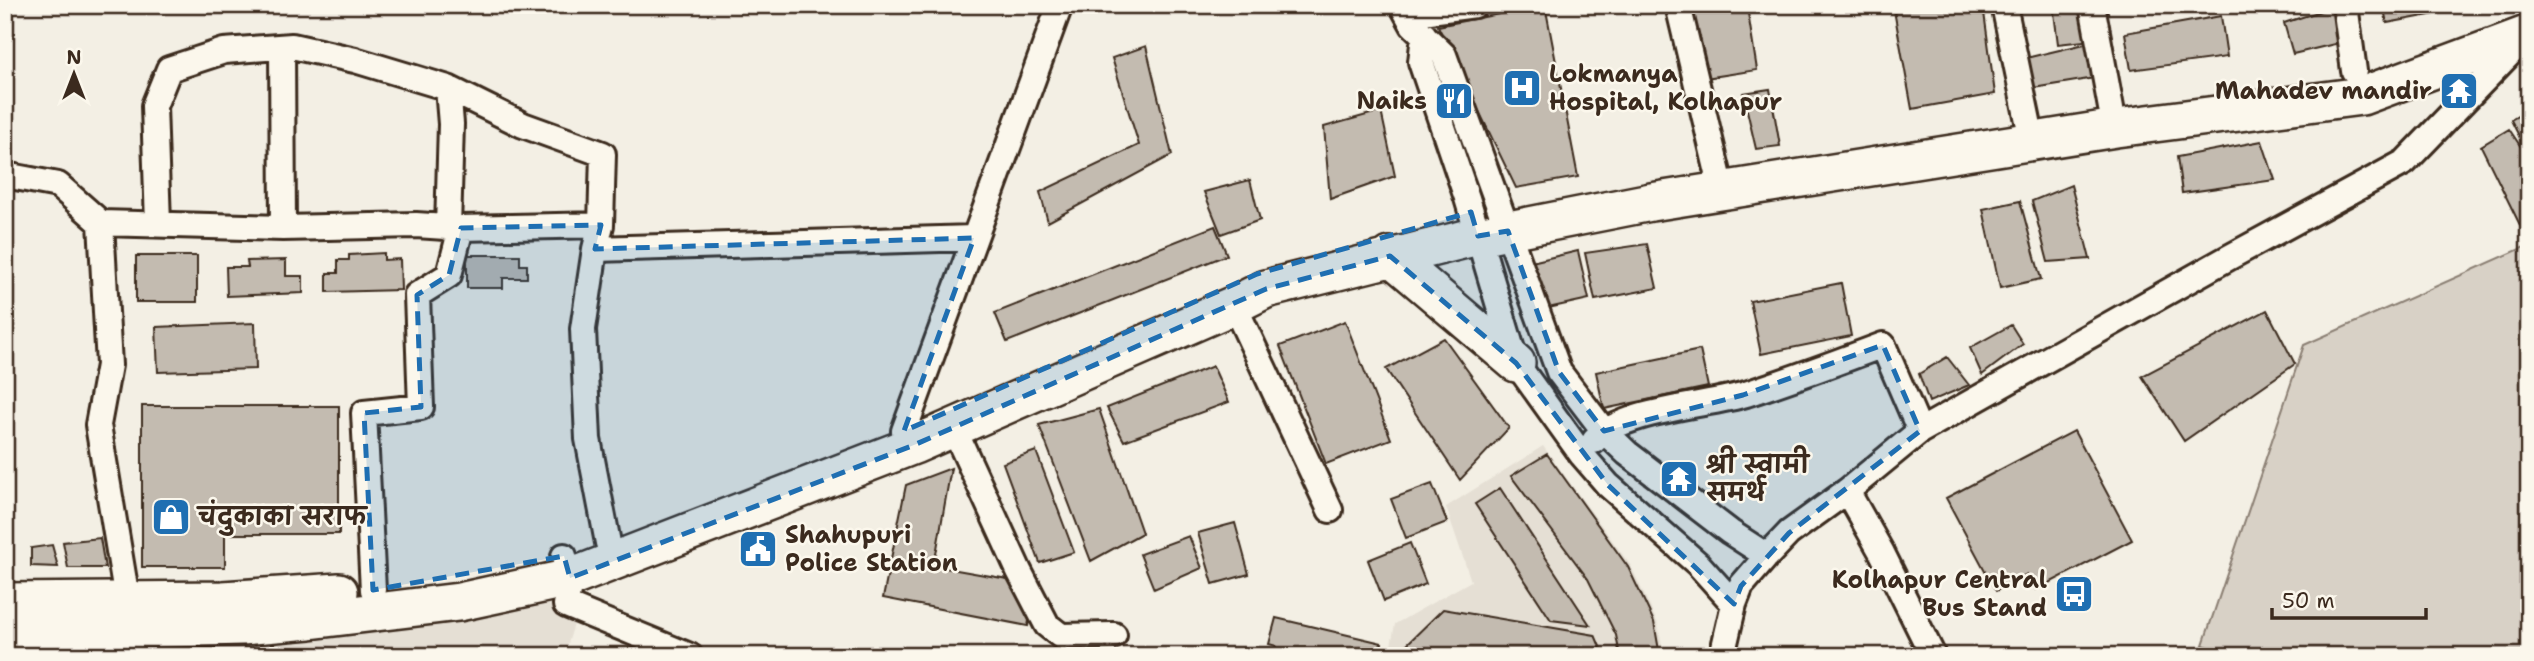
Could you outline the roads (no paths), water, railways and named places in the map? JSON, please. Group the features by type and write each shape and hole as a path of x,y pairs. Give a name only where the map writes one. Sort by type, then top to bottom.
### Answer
{"highway":[{"path":"5,602 223,600 373,590 567,567 590,573 914,445 1266,289 1390,256 1489,222 1718,173 2028,121 2354,71 2447,44 2529,10"},
{"path":"5,632 242,626 459,602 567,567 608,544 732,500 904,431 1097,349 1257,274 1415,226 1489,222 1651,202 2094,131 2362,96 2528,34"},
{"path":"1390,256 1516,363"}],"street":[{"path":"904,431 1060,5"},
{"path":"1475,5 1405,10 1413,25 1444,55 1489,222 1516,363 1582,455 1608,485 1698,564 1734,604"},
{"path":"1678,5 1718,173"},
{"path":"2004,5 2028,121"},
{"path":"2092,5 2111,108"},
{"path":"2345,5 2354,71"},
{"path":"1722,656 1741,586 1767,556 1789,533 1847,491 1920,431 2405,162 2528,34"},
{"path":"282,47 283,228"},
{"path":"158,225 154,106 169,69 224,51 292,47 355,60 448,89 523,125 603,154 601,225 583,329 587,439 608,544"},
{"path":"373,590 364,413 421,407 417,295 449,275 455,228 448,89"},
{"path":"5,175 58,185 101,223 283,228 601,225"},
{"path":"1489,222 1559,372 1604,431 1627,453 1730,532 1767,556"},
{"path":"101,223 109,365 98,425 127,599"},
{"path":"595,249 974,238"},
{"path":"1234,305 1330,510"},
{"path":"1582,455 1604,431 1647,416 1743,395 1883,345 1920,431"},
{"path":"953,427 1019,571 1047,625 1061,636 1114,635"},
{"path":"1847,491 1882,553 1933,656"},
{"path":"567,567 566,605 690,656"}],"place":[{"name":"Lokmanya Hospital, Kolhapur","path":"1522,88"},
{"name":"Mahadev mandir","path":"2459,91"},
{"name":"Naiks","path":"1454,101"},
{"name":"श्री स्वामी समर्थ","path":"1679,479"},
{"name":"चंदुकाका सराफ","path":"171,517"},
{"name":"Shahupuri Police Station","path":"758,549"},
{"name":"Kolhapur Central Bus Stand","path":"2074,594"}]}
